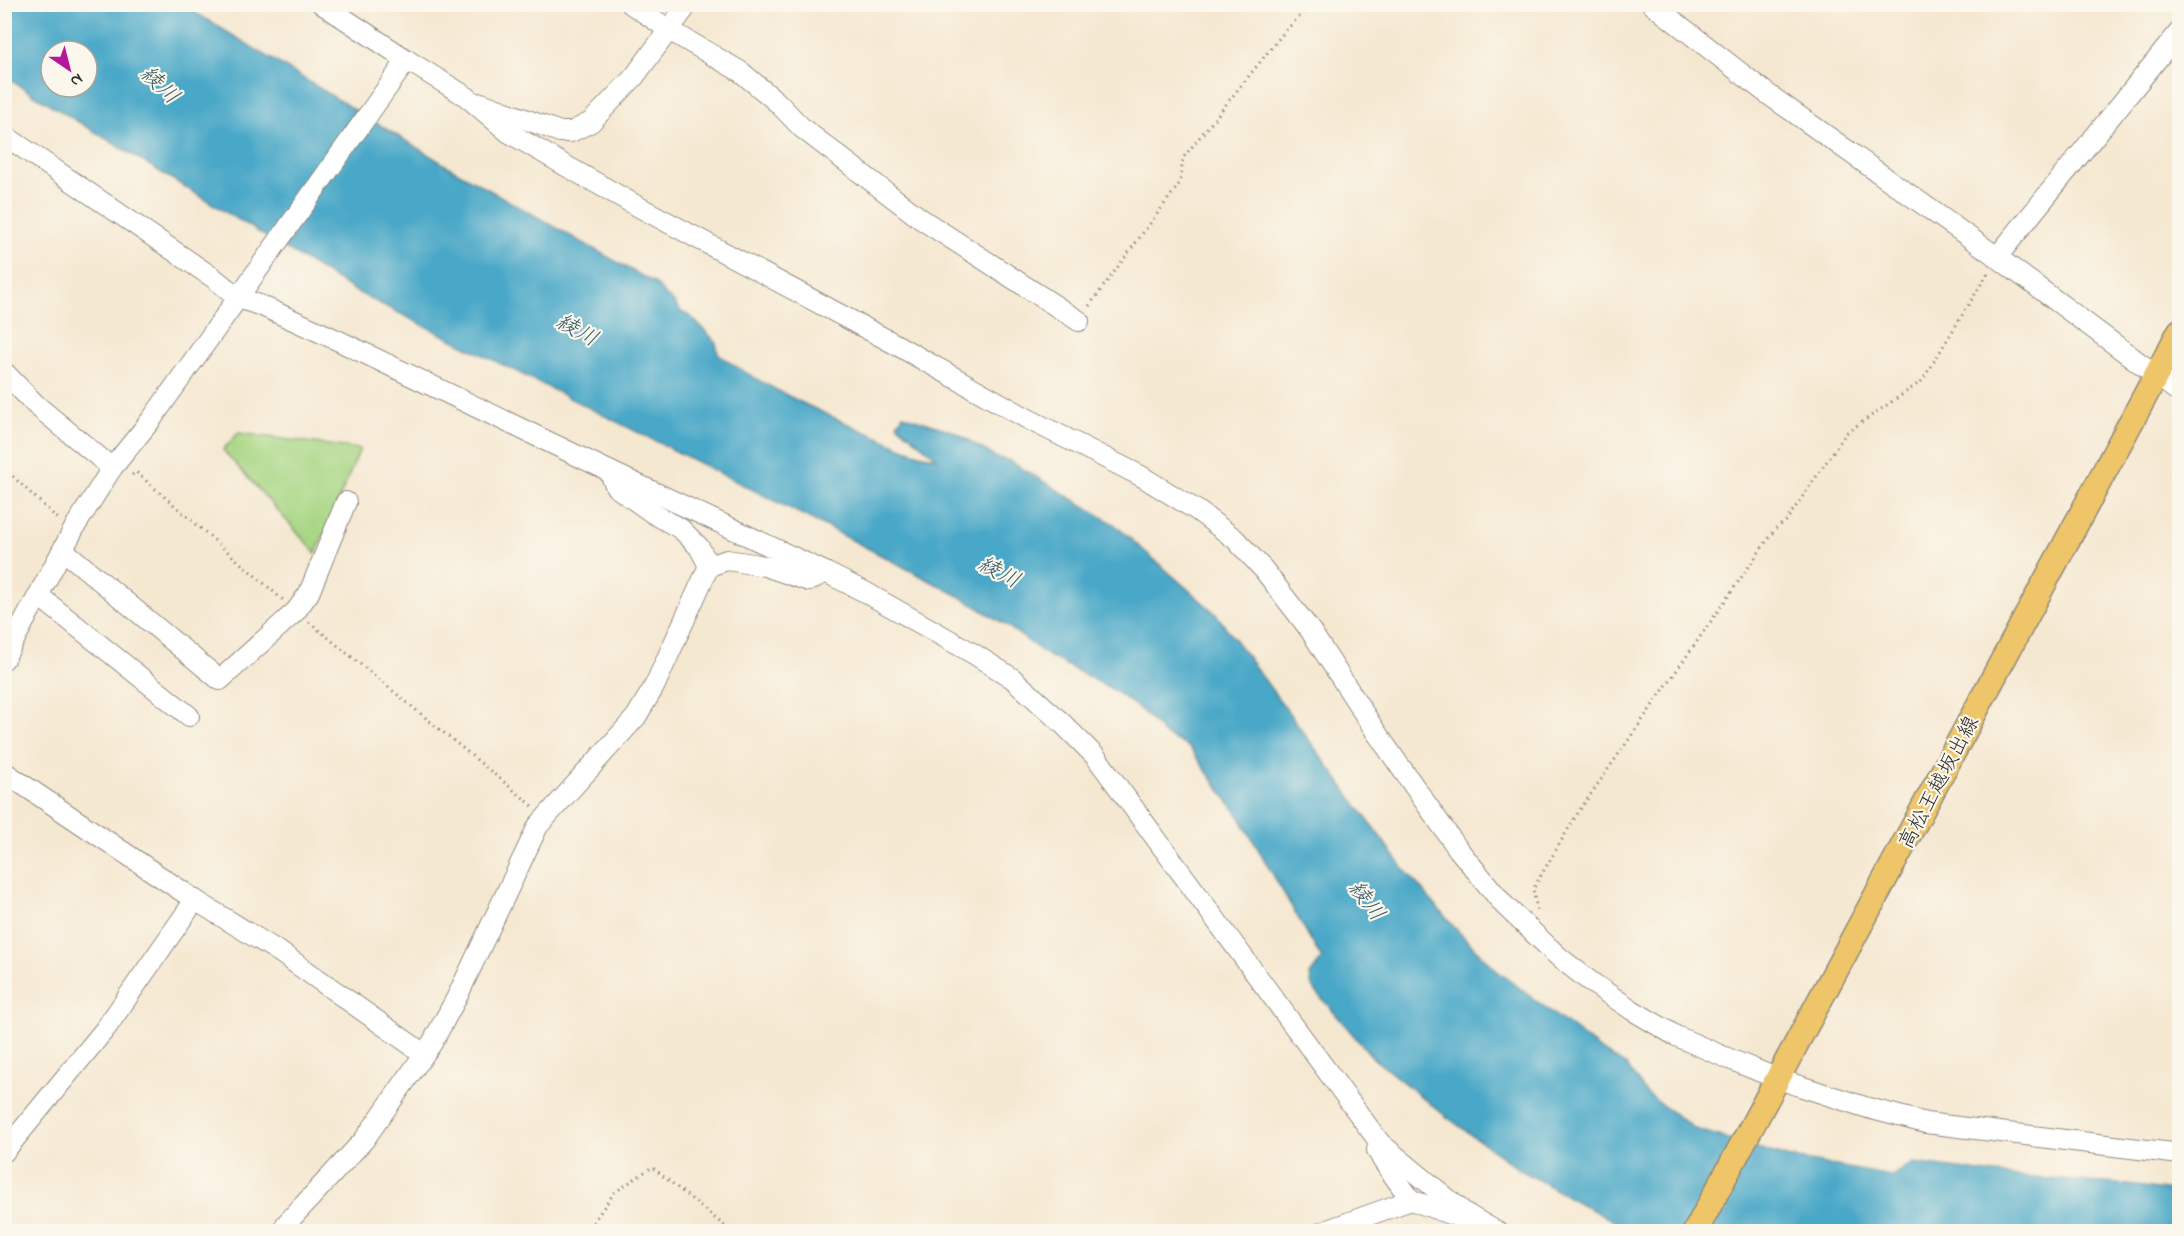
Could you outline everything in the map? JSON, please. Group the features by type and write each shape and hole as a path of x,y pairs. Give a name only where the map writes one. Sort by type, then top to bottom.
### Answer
{"main road":[{"name":"高松王越坂出線","path":"1695,1232 2180,331"}],"street":[{"path":"322,4 404,64 467,97 560,132 572,132 591,122 634,77 688,4"},
{"path":"631,4 670,31 741,72 777,102 802,128 921,219 1078,321"},
{"path":"1652,4 1766,92 1997,256 2180,393"},
{"path":"1997,256 2180,31"},
{"path":"4,659 68,541 120,473 152,420 404,64"},
{"path":"467,97 508,132 639,207 895,344 1028,419 1141,476 1198,511 1235,539 1264,570 1310,630 1376,732 1458,849 1504,905 1560,958 1632,1010 1773,1089 1868,1108 1926,1123 2180,1154"},
{"path":"4,135 214,279 243,292 262,306 825,572 964,648 1012,678 1096,757 1380,1143 1468,1215 1497,1232"},
{"path":"4,372 36,405 120,473"},
{"path":"609,471 616,487 654,514 681,529 699,547 709,566"},
{"path":"68,541 220,680 296,611 309,593 345,502"},
{"path":"283,1232 286,1224 364,1140 424,1054 457,997 538,826 636,717 654,687 709,566 727,560 765,566 809,581 825,572"},
{"path":"39,596 189,716"},
{"path":"4,772 195,900 281,953 424,1054"},
{"path":"4,1152 106,1028 195,900"},
{"path":"1380,1143 1377,1150 1411,1200 1458,1217 1468,1215"},
{"path":"1322,1232 1411,1200"}],"path":[{"path":"1078,321 1180,183 1183,159 1285,31 1312,4"},
{"path":"1542,915 1536,908 1533,889 1577,814 1652,703 1775,528 1786,521 1846,433 1922,381 1997,256"},
{"path":"4,468 68,541"},
{"path":"120,473 136,472 296,611 546,817"},
{"path":"586,1232 614,1193 652,1167 732,1232"}],"green space":[{"path":"238,433 360,449 316,553 223,450"}],"water":[{"name":"綾川","path":"4,5 183,5 447,166 656,284 681,312 689,315 716,342 718,354 770,387 845,423 918,454 937,458 897,424 903,415 955,432 997,458 1008,460 1114,524 1216,614 1404,869 1454,927 1496,970 1601,1050 1627,1066 1647,1094 1695,1129 1787,1157 1892,1176 1914,1163 2018,1177 2120,1184 2179,1192 2179,1231 1635,1232 1583,1205 1519,1169 1448,1118 1374,1059 1312,987 1310,975 1322,959 1239,816 1189,747 1165,735 1142,711 1112,689 1047,655 1006,625 961,597 827,527 355,291 41,99 99,99 99,39 39,39 39,98 5,77"}]}
